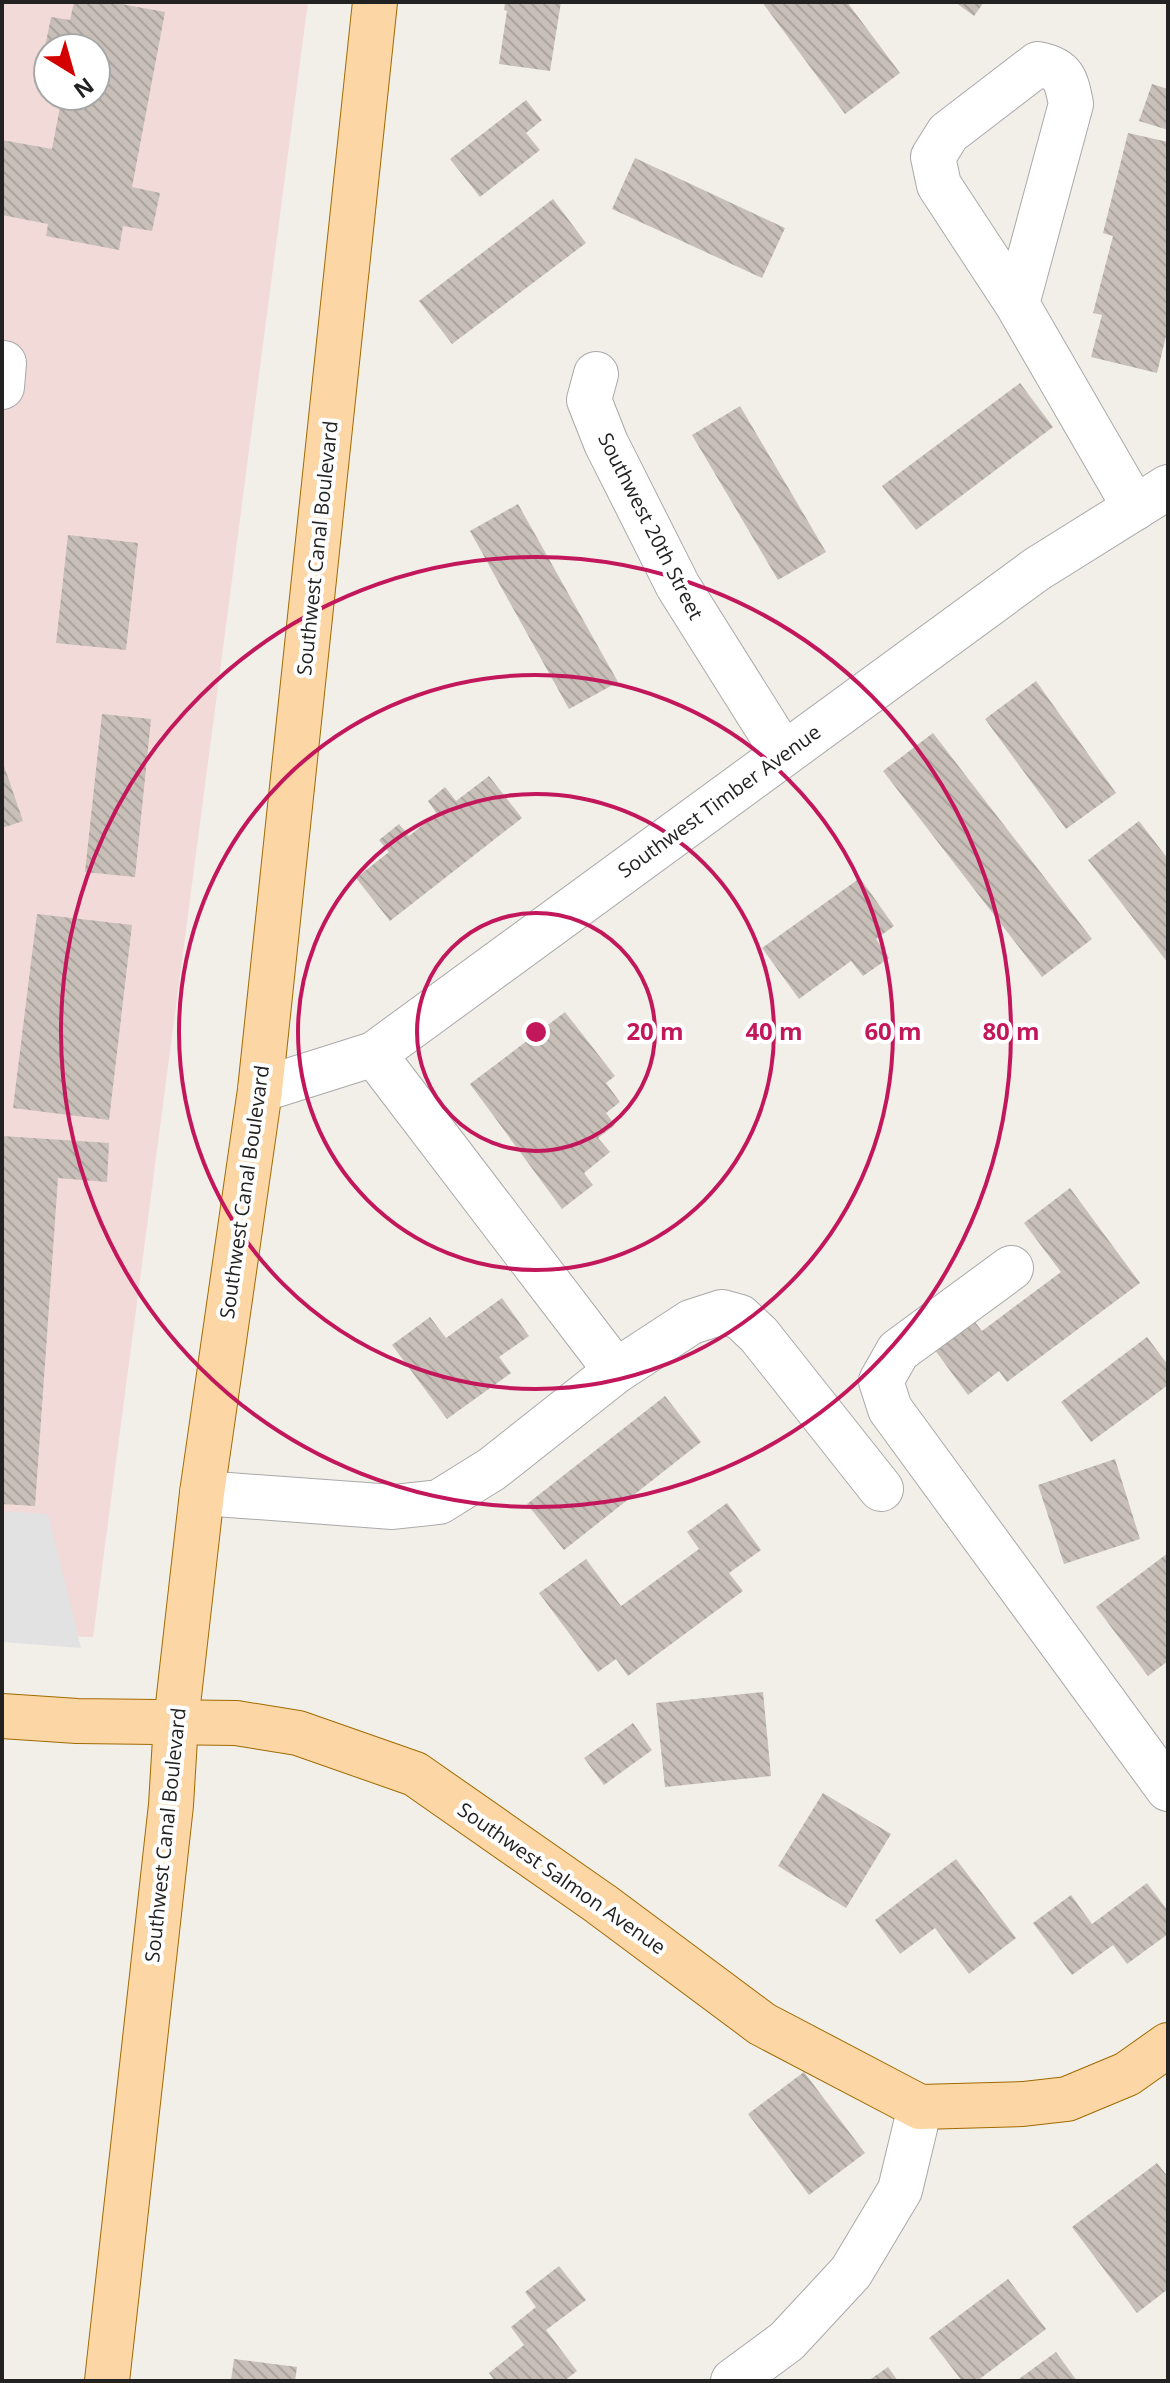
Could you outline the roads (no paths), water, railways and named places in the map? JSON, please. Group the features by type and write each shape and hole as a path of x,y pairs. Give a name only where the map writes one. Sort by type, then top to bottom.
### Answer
{"main road":[{"name":"Southwest Canal Boulevard","path":"107,2381 202,1493 260,1090 375,2"},
{"name":"Southwest Salmon Avenue","path":"2,1716 77,1721 236,1723 298,1733 415,1774 601,1904 762,2024 920,2107 1023,2104 1067,2099 1127,2074 1168,2045"}],"street":[{"path":"1017,304 1071,104 1067,81 1053,67 1038,64 948,133 933,157 939,185 1017,304 1151,498"},
{"path":"2,363 2,387"},
{"name":"Southwest 20th Street","path":"596,374 589,400 606,443 678,586 783,753"},
{"name":"Southwest Timber Avenue","path":"260,1090 374,1054 1037,569 1151,498"},
{"path":"374,1054 616,1371"},
{"path":"1011,1268 898,1351 881,1381 890,1409 1168,1789"},
{"path":"202,1493 393,1507 439,1502 492,1469 616,1371 691,1322 722,1312 740,1317 759,1335 881,1489"},
{"path":"733,2381 787,2341 851,2272 900,2190 920,2107"}]}
